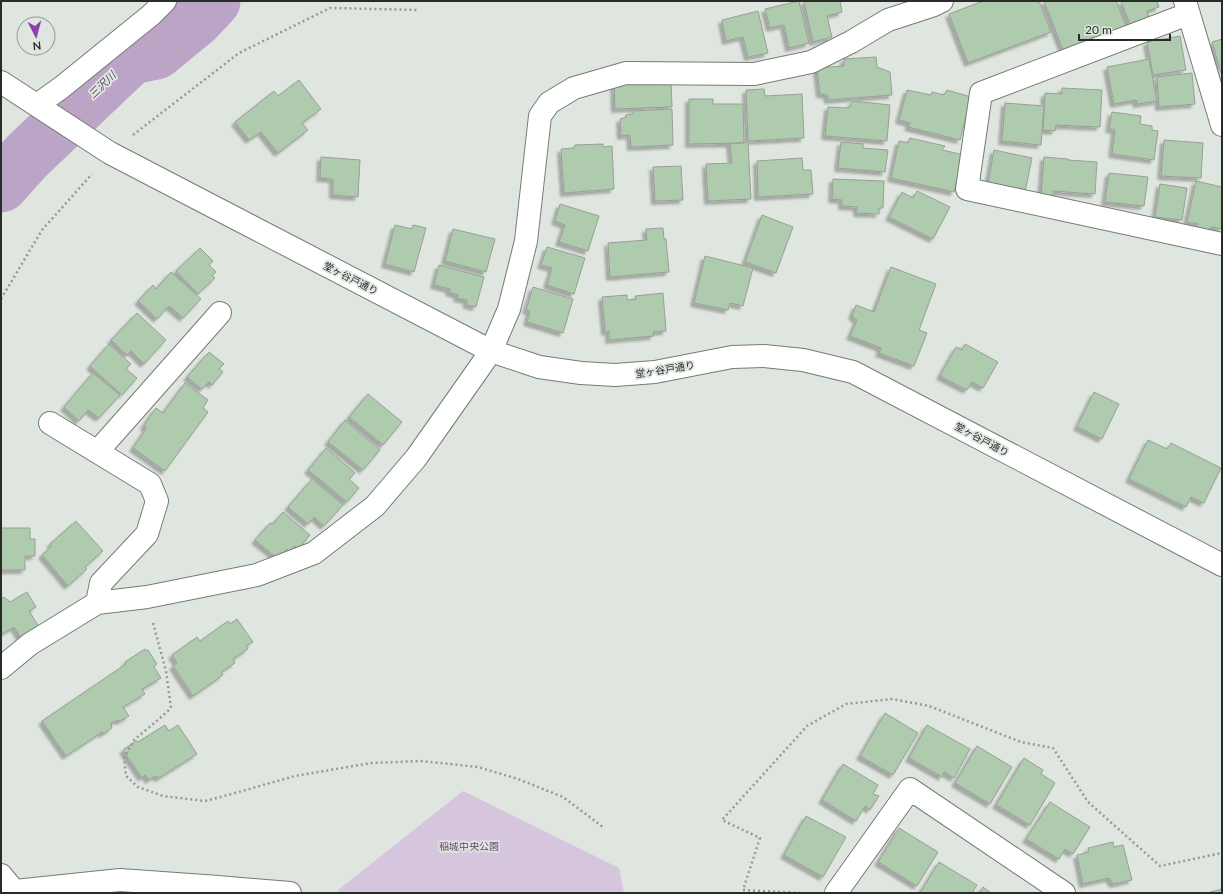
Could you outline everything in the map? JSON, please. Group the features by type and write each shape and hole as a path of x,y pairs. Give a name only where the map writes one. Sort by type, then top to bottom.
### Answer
{"street":[{"path":"4,89 37,105 62,87 151,15 165,1"},
{"path":"1,668 30,644 97,603 147,598 257,575 314,552 375,506 416,458 490,351 509,309 526,241 540,116 549,103 574,88 626,74 754,74 811,62 851,42 888,20 942,1"},
{"path":"1222,124 1186,8 981,93 967,189 1222,244"},
{"name":"堂ヶ谷戸通り","path":"37,105 110,153 490,351 539,367 581,373 615,375 655,372 732,357 764,356 803,360 853,372 1222,565"},
{"path":"97,452 220,314"},
{"path":"50,422 150,484 157,501 148,534 101,583 97,603"},
{"path":"836,893 910,789 1064,893"},
{"path":"11,886 120,880 290,893"}],"path":[{"path":"1,299 42,230 110,153 239,53 330,8 418,10"},
{"path":"147,598 166,671 171,708 159,720 134,740 124,758 126,776 138,787 163,796 204,801 295,776 371,763 428,762 478,766 518,779 563,797 603,827"}],"green space":[{"name":"稲城中央公園","path":"463,791 619,868 624,893 339,893 338,890"}],"building":[{"path":"799,1 809,43 789,48 784,25 770,28 765,9"},
{"path":"804,1 840,1 842,12 827,16 832,37 813,42"},
{"path":"983,1 1039,1 1051,32 968,63 949,14"},
{"path":"1044,1 1116,1 1126,26 1063,50"},
{"path":"1121,1 1157,1 1159,7 1147,11 1149,17 1130,25"},
{"path":"758,11 768,53 748,57 743,37 726,41 722,20"},
{"path":"1180,36 1186,70 1153,75 1147,42"},
{"path":"1222,39 1222,76 1212,42"},
{"path":"876,57 877,67 890,72 892,95 828,100 827,95 820,94 817,68 844,66 844,59"},
{"path":"1149,59 1157,101 1137,104 1136,100 1114,104 1107,67"},
{"path":"1192,73 1195,104 1159,107 1157,77"},
{"path":"299,80 321,109 302,123 308,130 278,153 261,132 249,140 235,122 274,91 278,96"},
{"path":"671,80 672,107 615,109 614,82"},
{"path":"1062,88 1102,90 1100,127 1056,125 1055,131 1043,130 1045,93 1062,94"},
{"path":"764,89 765,96 802,94 804,138 748,141 746,90"},
{"path":"907,90 931,95 932,92 944,95 947,90 971,97 960,140 908,127 910,123 899,120"},
{"path":"689,99 713,99 713,104 743,104 744,143 689,144"},
{"path":"853,101 890,105 887,141 825,136 828,107 849,108"},
{"path":"1005,103 1044,106 1041,145 1002,141"},
{"path":"672,109 673,145 631,147 630,135 621,136 620,119 625,118 626,115 633,114 633,111"},
{"path":"1112,112 1141,116 1140,124 1152,126 1152,130 1158,131 1154,160 1112,154 1115,130 1109,129"},
{"path":"910,138 945,146 942,150 964,155 954,192 891,178 899,141 908,143"},
{"path":"1164,140 1203,143 1201,178 1161,176"},
{"path":"748,142 751,199 708,201 706,164 732,163 730,144"},
{"path":"841,142 863,144 863,148 888,150 885,172 838,168"},
{"path":"603,144 603,147 612,146 614,189 564,193 561,149 574,148 575,145"},
{"path":"994,150 1032,158 1025,192 988,184"},
{"path":"321,157 360,160 358,197 333,195 333,179 320,178"},
{"path":"1044,157 1097,162 1095,194 1053,191 1053,196 1041,196"},
{"path":"802,158 803,170 811,170 813,194 758,197 757,161"},
{"path":"681,166 683,200 655,201 653,167"},
{"path":"1109,173 1148,177 1144,206 1105,202"},
{"path":"833,179 884,181 883,208 879,208 879,214 857,213 857,207 842,206 842,200 832,199"},
{"path":"1196,181 1222,187 1222,229 1211,227 1209,230 1197,228 1198,224 1187,222"},
{"path":"1160,184 1187,188 1182,220 1155,217"},
{"path":"917,191 950,207 933,239 889,217 902,192 913,198"},
{"path":"560,204 599,216 588,251 559,242 565,225 555,221"},
{"path":"762,215 793,227 776,273 745,262"},
{"path":"395,225 412,229 413,225 426,228 414,272 385,264"},
{"path":"663,228 664,239 666,239 669,272 610,277 608,243 647,240 646,229"},
{"path":"453,229 495,239 486,272 445,261"},
{"path":"547,247 585,258 574,294 547,285 552,268 541,265"},
{"path":"200,248 213,261 209,265 216,272 212,276 215,278 198,294 176,271"},
{"path":"705,256 753,268 743,306 730,303 728,310 694,303"},
{"path":"439,265 484,277 476,307 467,305 467,300 457,298 458,295 449,292 450,289 434,285"},
{"path":"891,267 936,284 919,330 927,333 914,366 879,353 881,348 850,336 857,320 852,316 856,305 874,312"},
{"path":"171,272 201,299 183,318 169,306 157,319 138,301 153,285 156,289"},
{"path":"533,287 573,299 563,333 527,322 530,311 526,310"},
{"path":"663,293 666,331 653,332 654,336 609,340 609,331 605,332 602,297 627,295 627,300 636,299 635,296"},
{"path":"137,313 166,340 144,364 131,351 127,355 111,340"},
{"path":"109,344 131,364 126,369 137,378 122,395 90,366"},
{"path":"965,344 998,362 983,388 972,382 967,390 940,376 956,347 962,350"},
{"path":"209,352 224,364 219,369 223,372 212,385 209,382 202,389 187,377"},
{"path":"93,373 120,395 99,418 88,410 79,421 64,407"},
{"path":"185,383 208,400 203,408 208,412 165,471 133,448 146,429 144,425 156,408 163,413"},
{"path":"1094,392 1119,404 1102,439 1077,427"},
{"path":"368,394 402,422 383,445 349,417"},
{"path":"345,420 380,450 363,470 328,442"},
{"path":"1148,440 1167,449 1171,443 1221,468 1204,503 1191,497 1186,507 1129,479"},
{"path":"326,448 355,473 349,479 359,488 347,502 308,470"},
{"path":"312,479 343,505 324,526 314,517 308,524 288,507"},
{"path":"283,512 310,535 298,550 295,546 290,552 287,549 278,559 255,540 270,523 273,524"},
{"path":"76,521 103,551 85,567 87,569 68,586 42,555 52,546 50,544"},
{"path":"1,528 30,528 30,539 35,539 35,556 25,556 25,570 1,570"},
{"path":"27,592 36,607 29,611 43,633 25,644 14,627 2,634 1,599 4,597 10,602"},
{"path":"237,619 253,642 246,646 248,649 233,659 235,663 221,672 223,675 193,696 173,666 177,663 172,655 197,637 200,641 228,621 230,624"},
{"path":"145,649 146,651 148,650 157,664 154,667 161,678 142,689 145,694 123,707 129,716 120,721 118,720 111,723 112,728 103,734 102,732 66,756 42,721 126,664 125,662"},
{"path":"885,713 918,733 893,775 860,756"},
{"path":"165,725 169,731 178,725 197,754 159,778 155,776 149,780 145,775 142,778 123,750"},
{"path":"927,725 970,749 954,778 944,772 942,777 909,758"},
{"path":"977,746 1012,767 990,804 955,783"},
{"path":"1024,758 1043,770 1041,774 1055,783 1030,825 996,805"},
{"path":"843,764 878,785 873,794 879,796 870,810 865,806 856,821 822,800"},
{"path":"1050,802 1090,827 1073,854 1065,849 1059,859 1026,839"},
{"path":"806,816 846,837 823,877 784,855"},
{"path":"899,828 938,852 917,886 878,862"},
{"path":"1113,842 1114,847 1123,845 1132,880 1113,884 1109,878 1083,884 1077,855 1089,852 1088,848"},
{"path":"939,862 977,885 972,893 920,893"},
{"path":"983,887 991,893 979,893"},
{"path":"1222,889 1222,893 1210,893 1210,892"}],"waterway":[{"name":"三沢川","path":"1,185 27,156 131,57 156,52 195,20 213,1"}]}
